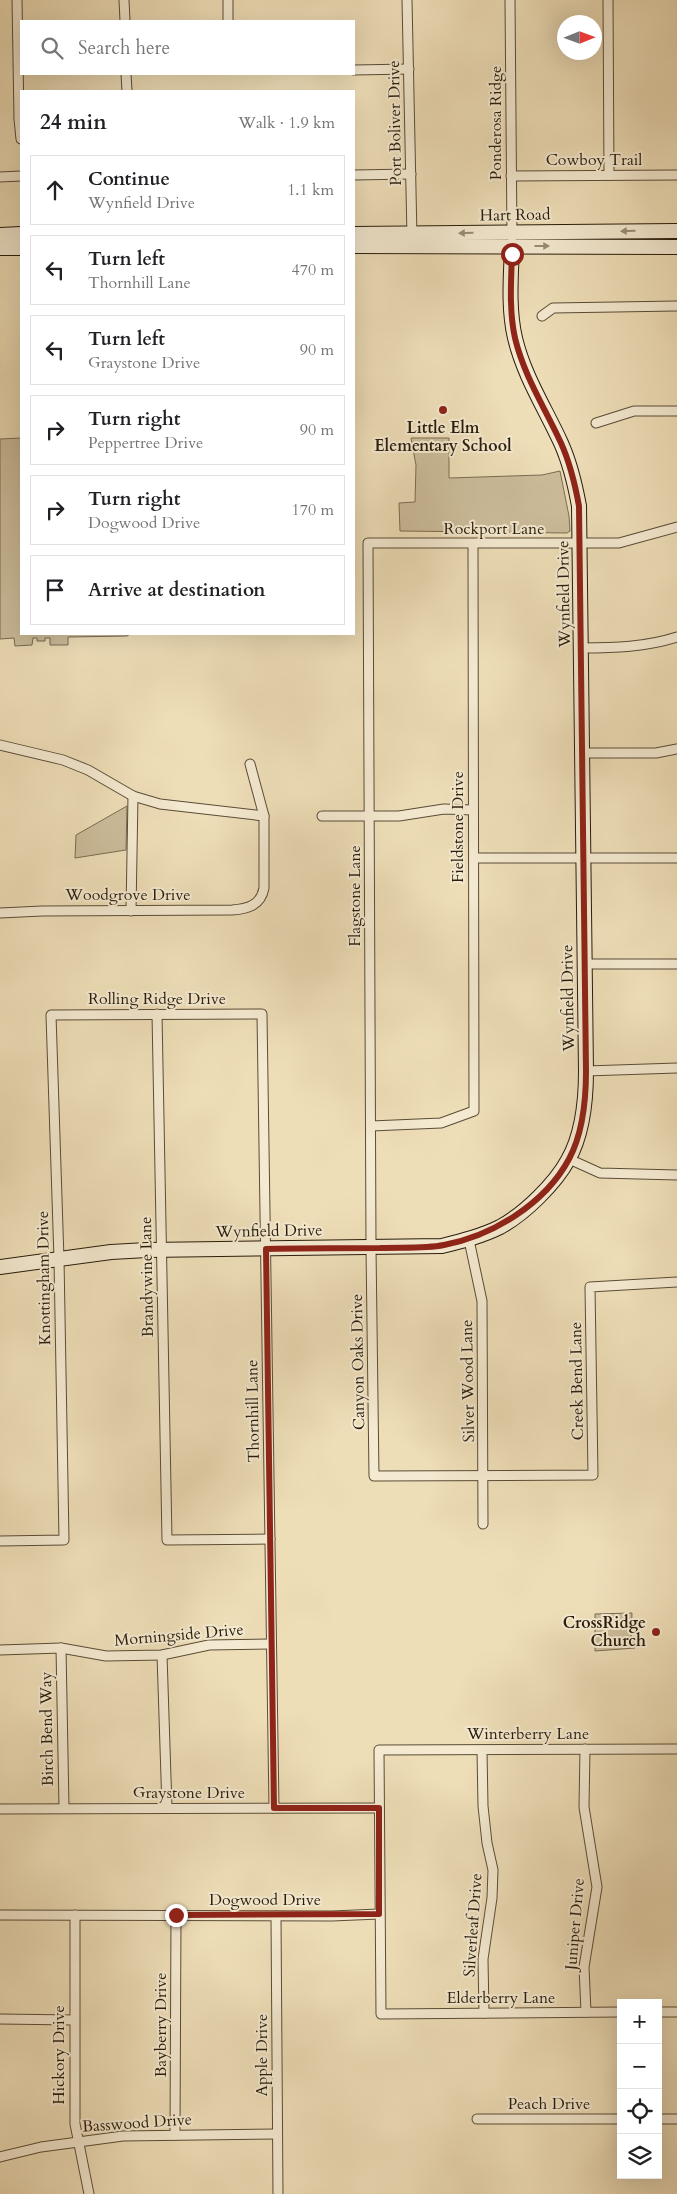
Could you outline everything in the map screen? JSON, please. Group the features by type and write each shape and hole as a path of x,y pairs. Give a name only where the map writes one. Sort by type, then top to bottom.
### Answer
{"street":[{"path":"17,0 20,129"},
{"path":"124,0 124,20"},
{"path":"228,0 228,20"},
{"name":"Port Boliver Drive","path":"407,0 412,240"},
{"name":"Ponderosa Ridge","path":"510,0 512,239"},
{"path":"608,0 609,175"},
{"path":"355,70 409,69"},
{"path":"126,75 127,90"},
{"path":"355,175 411,174"},
{"name":"Cowboy Trail","path":"511,176 677,175"},
{"path":"0,177 20,176"},
{"name":"Hart Road","path":"355,246 412,240 512,239 677,231"},
{"path":"0,234 20,234"},
{"name":"Hart Road","path":"355,234 412,240"},
{"name":"Hart Road","path":"512,239 677,246"},
{"name":"Wynfield Drive","path":"0,1267 111,1252 442,1246 469,1240 501,1226 530,1205 553,1181 569,1159 581,1125 586,1096 581,544 579,506 572,471 561,443 540,404 526,372 515,337 511,299 512,239"},
{"path":"0,248 20,248"},
{"path":"542,316 553,308 677,306"},
{"path":"596,423 634,411 677,411"},
{"name":"Rockport Lane","path":"368,543 619,543 677,527"},
{"name":"Flagstone Lane","path":"368,543 371,1248"},
{"name":"Fieldstone Drive","path":"370,1126 441,1123 474,1111 473,544"},
{"path":"582,648 618,648 662,642 677,637"},
{"path":"0,745 41,754 88,770 133,796 165,805 264,816 250,764"},
{"path":"583,753 656,753 677,750"},
{"path":"131,911 133,796"},
{"path":"322,816 399,816 444,809 474,810"},
{"name":"Woodgrove Drive","path":"0,913 244,909 254,904 261,897 264,888 264,816"},
{"path":"474,858 677,858"},
{"path":"585,964 677,964"},
{"name":"Brandywine Lane","path":"157,1014 167,1540 270,1539"},
{"name":"Rolling Ridge Drive","path":"51,1015 262,1014"},
{"name":"Thornhill Lane","path":"262,1014 274,1808"},
{"name":"Knottingham Drive","path":"0,1542 64,1540 59,1259 51,1015"},
{"path":"586,1071 677,1068"},
{"path":"569,1159 600,1172 677,1175"},
{"name":"Silver Wood Lane","path":"469,1240 482,1300 483,1524"},
{"name":"Canyon Oaks Drive","path":"371,1248 374,1476 484,1475"},
{"name":"Creek Bend Lane","path":"484,1475 593,1474 590,1287 677,1282"},
{"name":"Morningside Drive","path":"0,1650 61,1648 106,1656 162,1655 209,1645 271,1644"},
{"name":"Birch Bend Way","path":"61,1648 64,1808"},
{"path":"162,1655 167,1808"},
{"name":"Juniper Drive","path":"585,1749 584,1807 596,1887 584,1967 586,2012"},
{"name":"Winterberry Lane","path":"379,1808 378,1750 677,1749"},
{"name":"Silverleaf Drive","path":"482,1750 483,1806 493,1870 492,1898 483,1959 484,2013"},
{"path":"379,1808 379,1914"},
{"name":"Graystone Drive","path":"0,1809 379,1808"},
{"name":"Elderberry Lane","path":"379,1914 381,2014 617,2012"},
{"name":"Dogwood Drive","path":"0,1915 276,1916 379,1914"},
{"name":"Hickory Drive","path":"75,1915 75,2124 77,2142 89,2194"},
{"name":"Bayberry Drive","path":"176,1915 176,2135"},
{"name":"Apple Drive","path":"276,1916 278,2194"},
{"path":"662,2012 677,2012"},
{"path":"0,2020 74,2020"},
{"name":"Peach Drive","path":"477,2119 617,2119"},
{"path":"662,2119 677,2119"},
{"name":"Basswood Drive","path":"0,2157 41,2148 123,2136 277,2134"}],"shaded area":[{"path":"20,438 20,635 128,635 127,636 68,637 68,645 50,645 50,638 45,638 45,641 37,641 37,638 33,638 32,645 15,646 14,638 0,639 0,439"},
{"path":"411,438 449,438 449,478 542,475 560,471 570,531 567,533 400,531 399,503 415,502 416,465"},
{"path":"127,806 126,850 75,858 76,835"},
{"path":"632,1613 631,1642 635,1642 635,1648 595,1651 595,1614"}],"place":[{"name":"Little Elm Elementary School","path":"443,410"},
{"name":"CrossRidge Church","path":"656,1632"}],"route":[{"path":"176,1915 332,1916 379,1914 379,1808 274,1808 266,1249 442,1246 469,1240 501,1226 530,1205 553,1181 569,1159 581,1125 586,1096 586,1071 581,544 579,506 572,471 561,443 540,404 526,372 515,337 511,299 512,254"}]}
